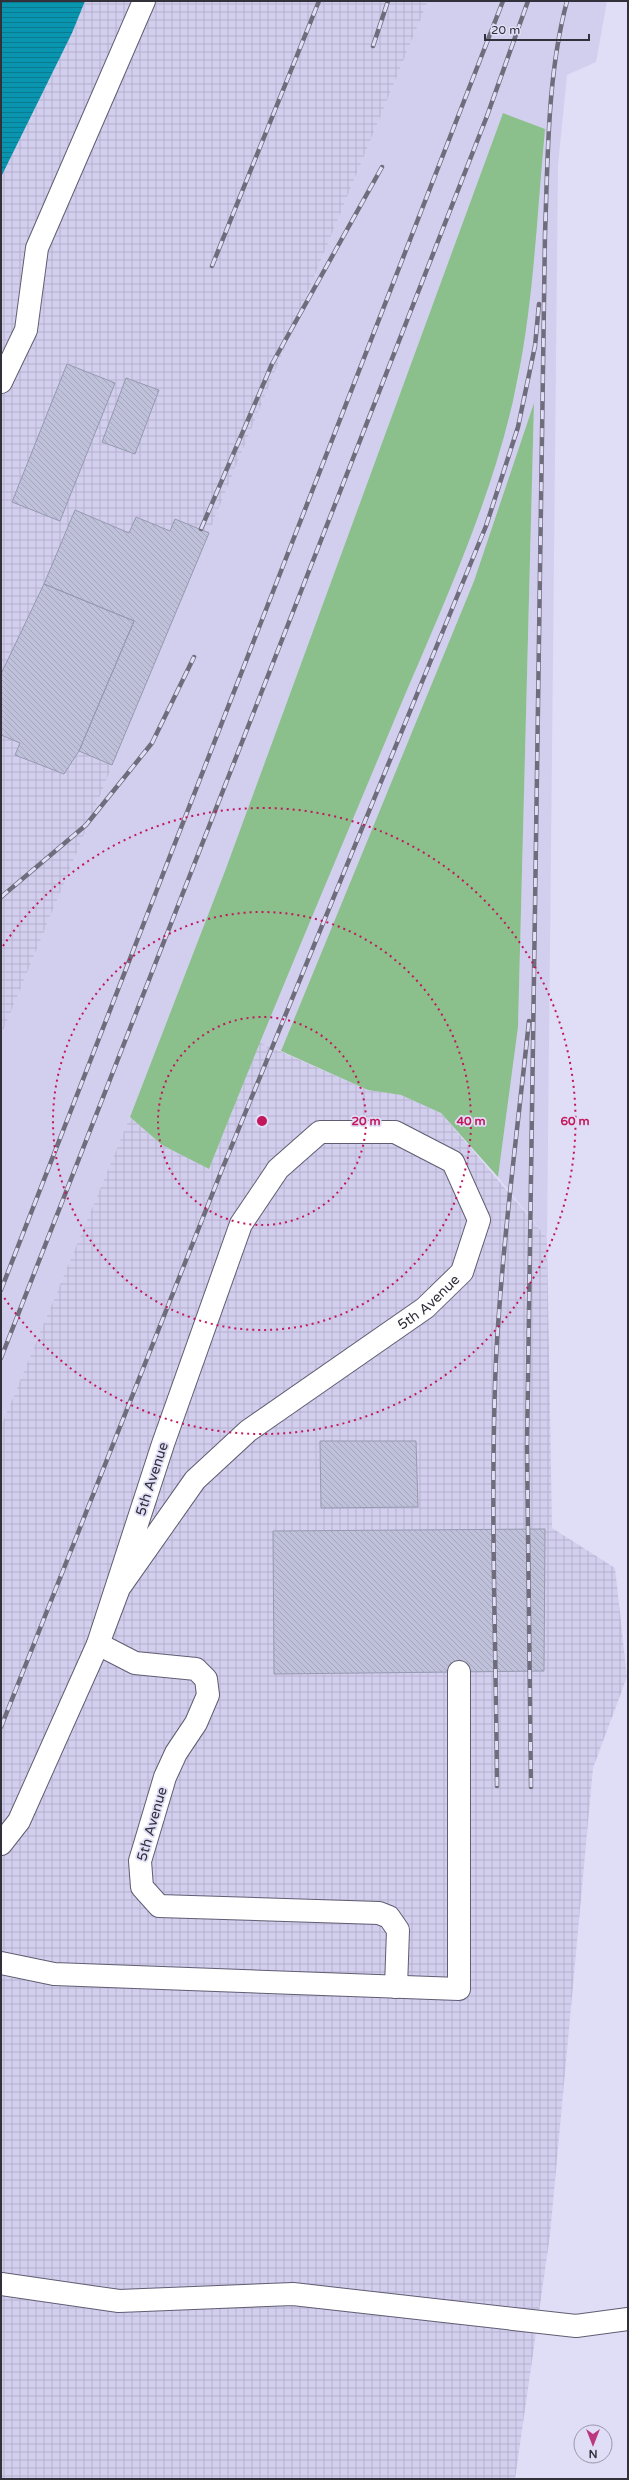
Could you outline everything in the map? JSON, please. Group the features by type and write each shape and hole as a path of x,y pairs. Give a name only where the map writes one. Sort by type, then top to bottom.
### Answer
{"street":[{"path":"1,382 26,330 37,248 144,1"},
{"name":"5th Avenue","path":"1,1844 19,1821 98,1644 119,1588 195,1480 248,1431 425,1308 462,1272 479,1220 453,1162 395,1132 320,1132 278,1169 241,1224 163,1444 98,1644"},
{"name":"5th Avenue","path":"98,1644 135,1663 196,1669 206,1678 208,1695 196,1723 176,1753 165,1777 140,1861 142,1887 148,1895 159,1906 379,1913 389,1917 398,1930 396,1987"},
{"path":"1,1963 54,1974 459,1989 459,1672"},
{"path":"1,2284 119,2301 293,2294 576,2326 628,2319"}],"shaded area":[{"path":"1,1 428,1 1,1036"},
{"path":"428,1 607,1 596,62 567,75 558,165 547,1238 498,1177 518,1027 534,404 474,581 281,1051 259,1042 455,575 499,453 518,381 530,292 544,129 503,113 225,871 130,1117 1,1426 1,1036"},
{"path":"259,1042 368,1090 401,1095 441,1113 547,1238 552,1528 615,1568 627,1677 593,1768 550,2235 515,2479 1,2479 1,1426 130,1117 162,1145 209,1169"}],"green space":[{"path":"503,113 545,129 531,288 523,351 507,424 482,507 450,589 255,1054 209,1169 162,1145 130,1117 225,871"},
{"path":"534,403 518,1027 498,1177 441,1113 401,1095 368,1090 281,1051 474,581"}],"water":[{"path":"1,1 85,1 72,33 1,177"}],"building":[{"path":"67,364 115,383 60,521 12,502"},
{"path":"126,378 159,390 135,454 102,442"},
{"path":"75,510 129,533 136,517 170,531 175,519 209,533 112,765 79,751 134,621 44,584"},
{"path":"44,584 134,621 79,751 64,774 15,755 20,743 1,735 1,674"},
{"path":"320,1441 416,1441 418,1507 321,1508"},
{"path":"545,1529 544,1671 274,1674 273,1531"}],"railway":[{"path":"212,266 319,1"},
{"path":"373,46 388,1"},
{"path":"1,1290 503,1"},
{"path":"1,1358 487,116 528,1"},
{"path":"531,1787 527,1447 545,234 552,87 560,29 567,1"},
{"path":"201,529 272,364 382,167"},
{"path":"1,1727 221,1172 486,526 518,427 535,346 539,304"},
{"path":"1,897 86,825 152,743 194,657"},
{"path":"497,1786 493,1519 496,1359 506,1232 529,1021"}]}
